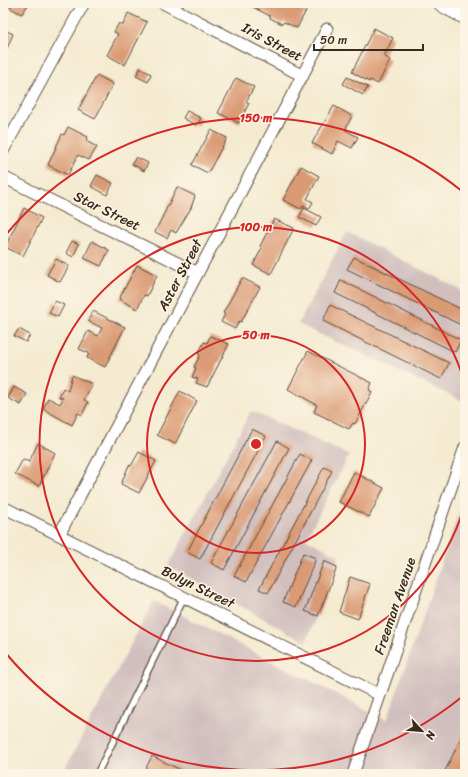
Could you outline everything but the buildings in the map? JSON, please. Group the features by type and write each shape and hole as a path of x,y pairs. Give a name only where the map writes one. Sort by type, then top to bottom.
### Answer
{"main road":[{"path":"443,3 465,16"}],"street":[{"path":"3,151 84,3"},
{"name":"Iris Street","path":"163,3 303,76"},
{"name":"Aster Street","path":"59,535 327,29"},
{"name":"Star Street","path":"3,177 198,273"},
{"name":"Freeman Avenue","path":"353,774 465,447"},
{"name":"Bolyn Street","path":"3,507 380,695"}],"lane":[{"path":"97,774 184,597"}],"shaded area":[{"path":"347,232 465,292 465,402 298,324"},
{"path":"251,411 349,455 306,539 339,556 306,642 168,566"},
{"path":"465,495 465,774 62,774 154,601 387,720"}]}
